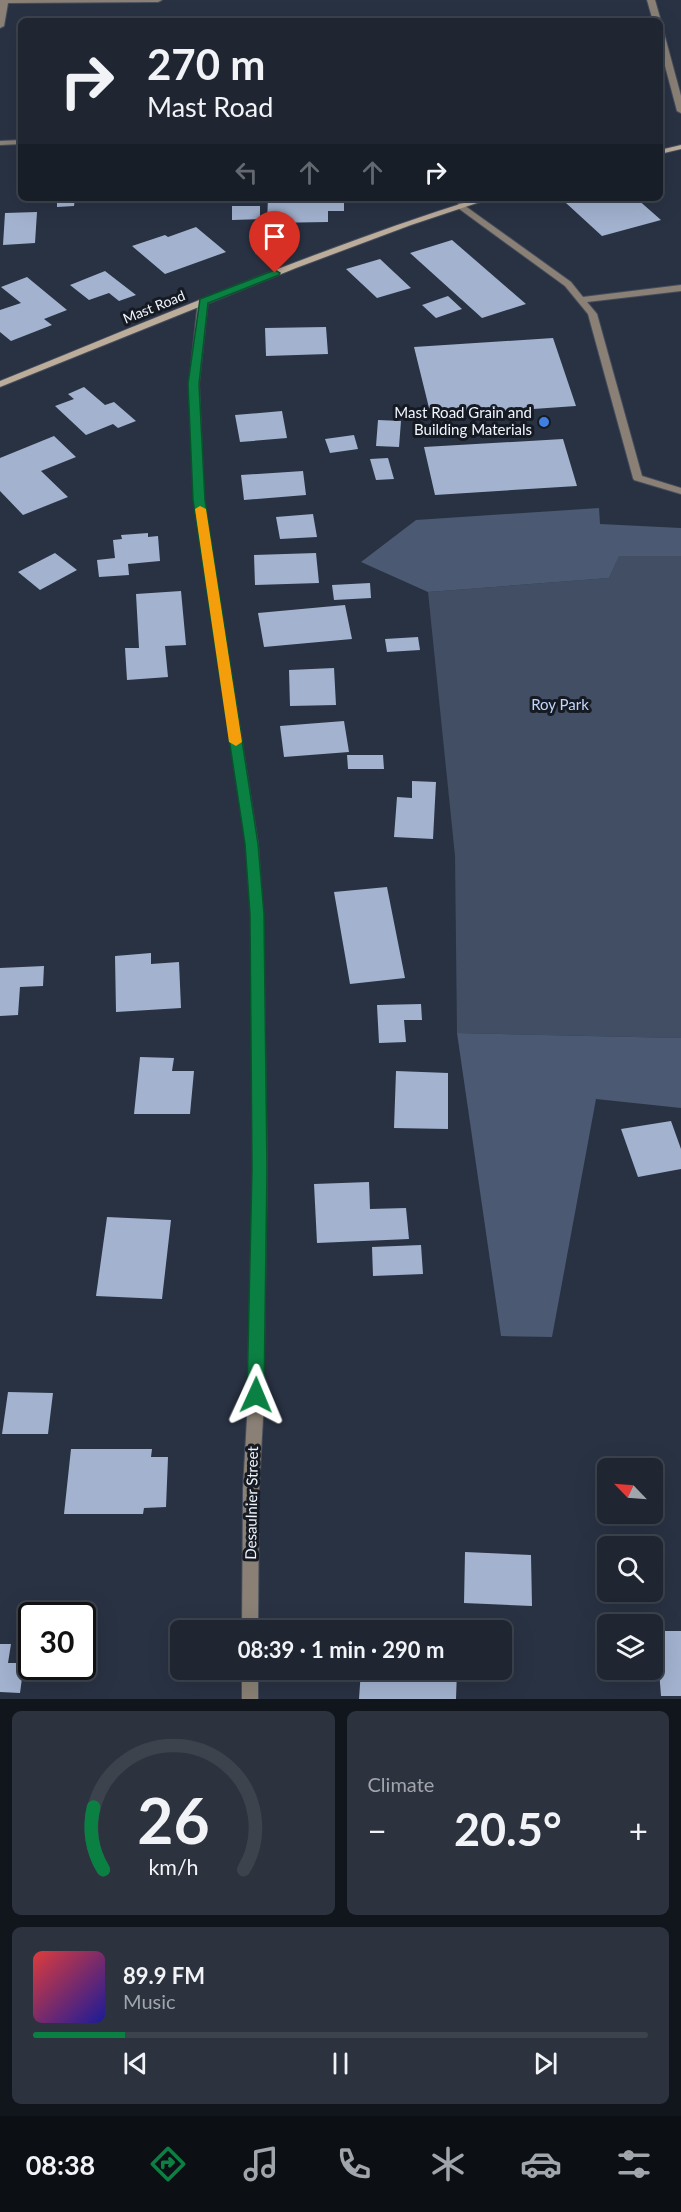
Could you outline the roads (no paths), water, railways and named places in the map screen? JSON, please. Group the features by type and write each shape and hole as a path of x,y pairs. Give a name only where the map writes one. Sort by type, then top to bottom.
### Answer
{"main road":[{"path":"663,152 680,147"},
{"name":"Mast Road","path":"0,384 293,266 478,201"}],"street":[{"path":"0,26 3,1 158,0"},
{"path":"651,0 656,18"},
{"path":"663,44 681,111"},
{"path":"0,142 18,142"},
{"path":"460,206 567,284 592,314 638,478 681,491"},
{"path":"581,300 681,288"},
{"name":"Desaulnier Street","path":"203,301 194,384 199,500 252,844 257,914 260,1169 255,1418 251,1489 250,1620"},
{"path":"250,1680 250,1699"}],"place":[{"name":"Mast Road Grain and Building Materials","path":"544,422"}],"park label":[{"name":"Roy Park","path":"560,705"}]}
